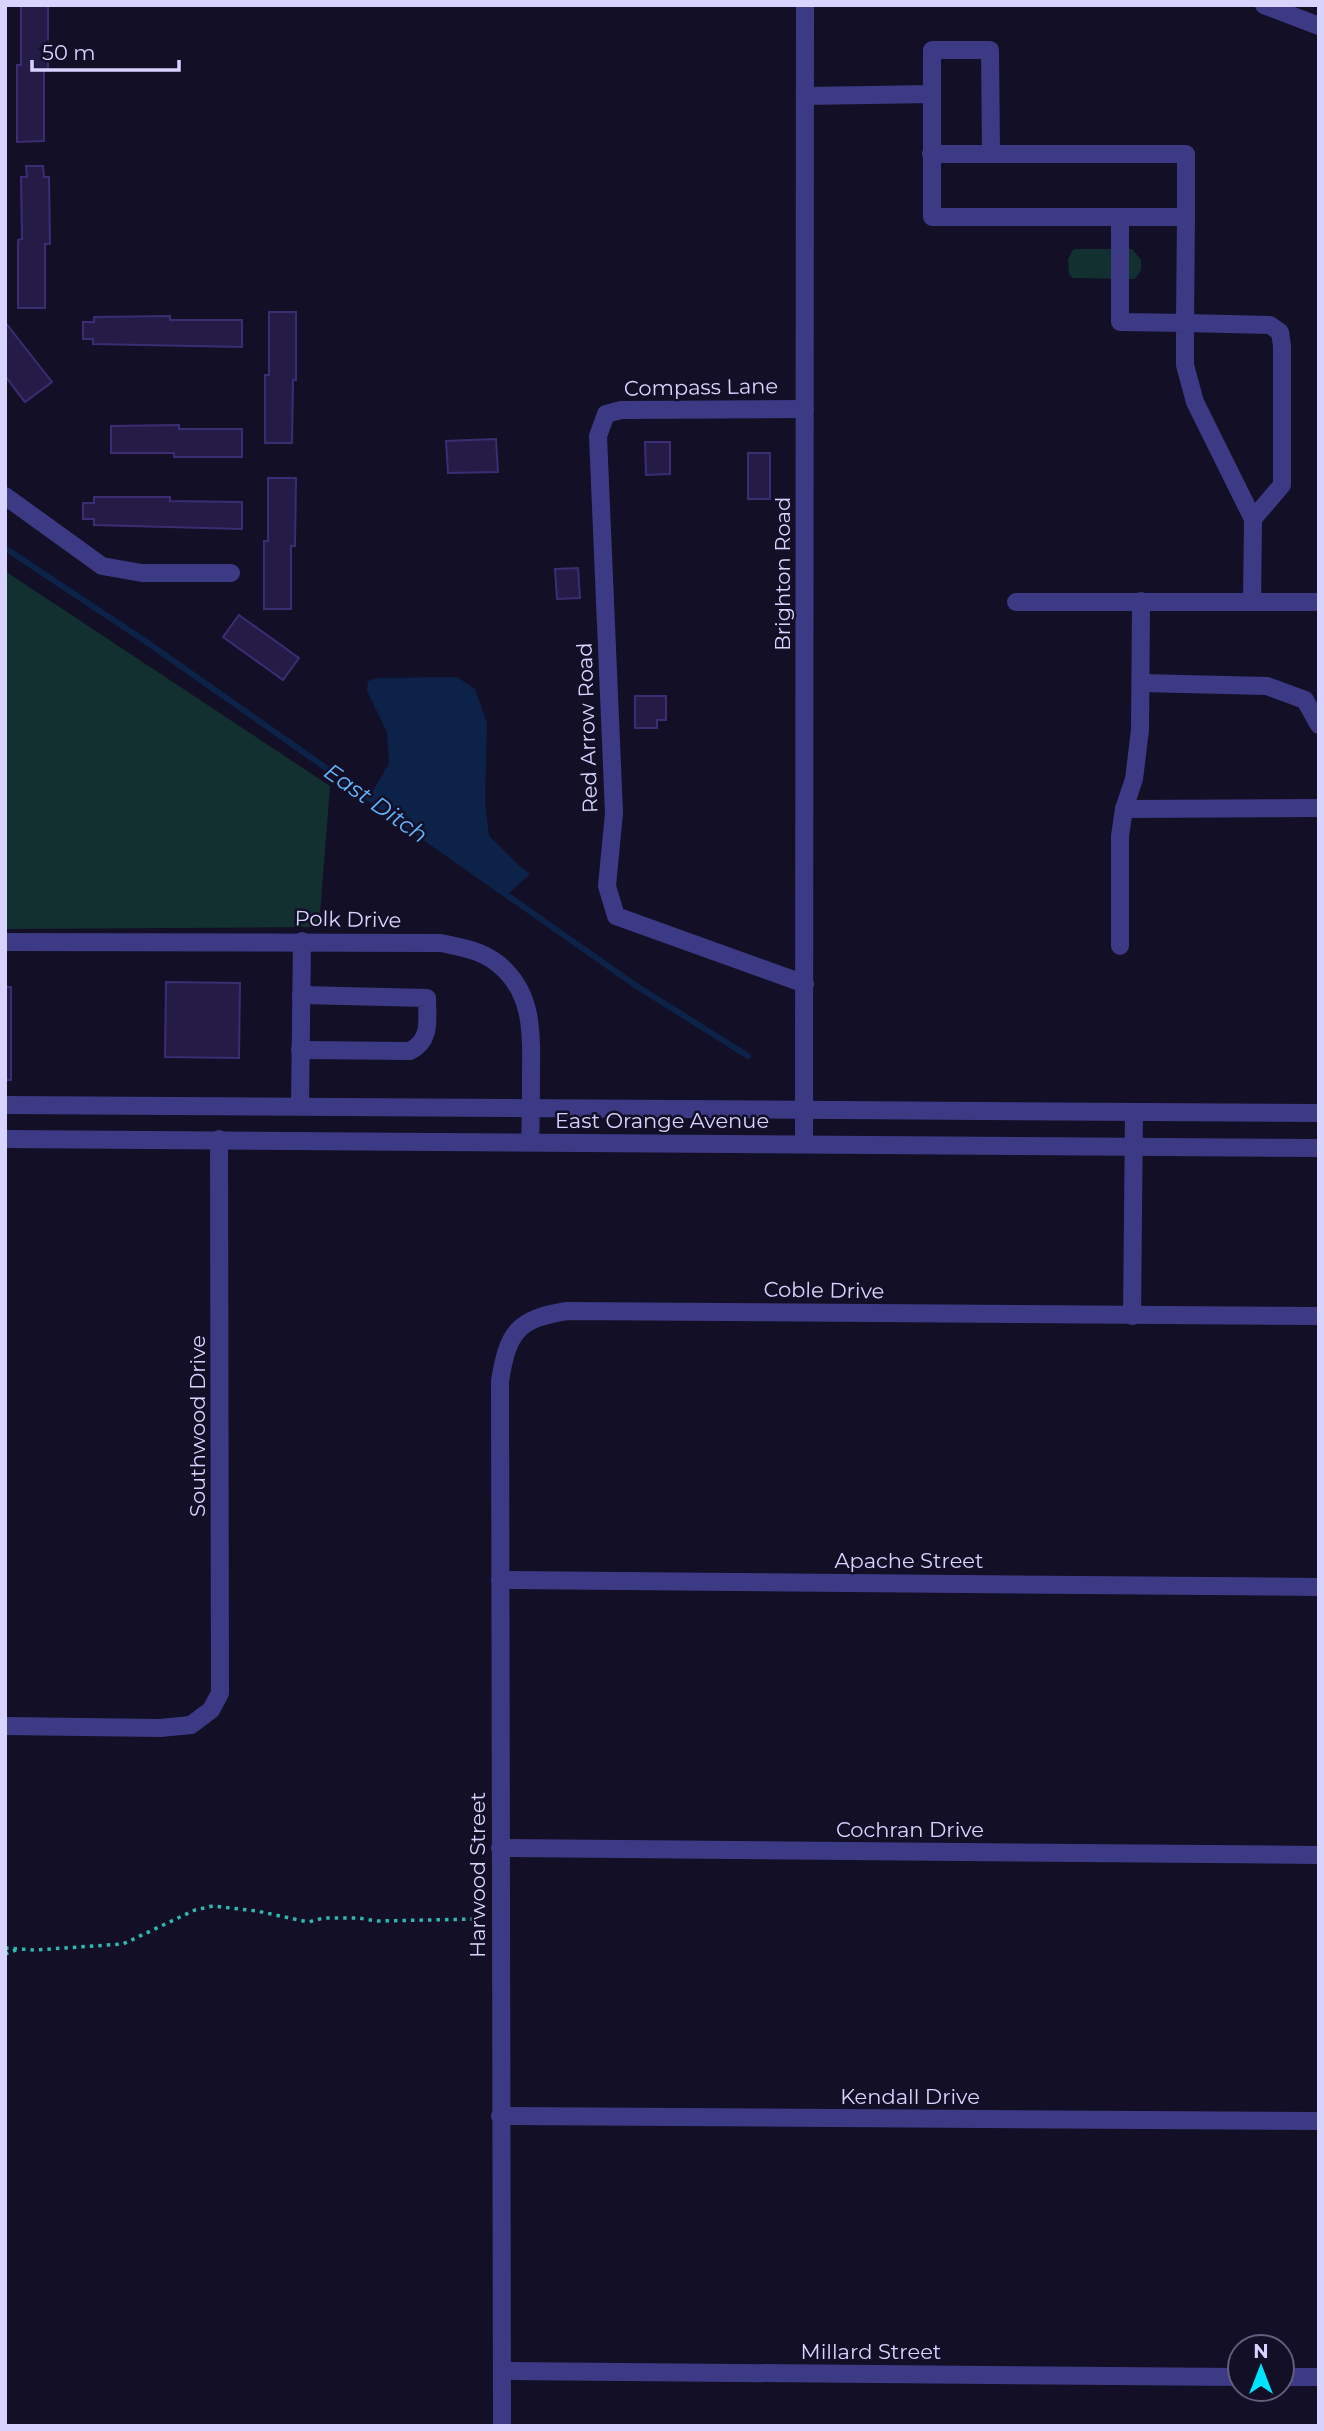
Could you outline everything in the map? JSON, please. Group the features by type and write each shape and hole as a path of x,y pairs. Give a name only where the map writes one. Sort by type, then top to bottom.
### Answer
{"street":[{"name":"Brighton Road","path":"804,1143 805,5"},
{"path":"1264,5 1319,26"},
{"path":"991,153 990,50 932,50 932,217 1186,217"},
{"path":"805,96 932,94"},
{"path":"931,153 1186,154 1185,365 1195,402 1253,519 1252,603"},
{"path":"1119,218 1120,322 1270,325 1280,332 1282,485 1253,519"},
{"name":"Compass Lane","path":"602,419 606,414 621,410 805,409"},
{"name":"Red Arrow Road","path":"602,419 598,436 614,813 607,886 616,916 805,984"},
{"path":"5,496 102,566 142,573 231,573"},
{"path":"1120,946 1120,836 1124,809 1134,779 1140,730 1142,601"},
{"path":"1016,602 1319,603"},
{"path":"1141,684 1267,686 1305,700 1319,725"},
{"path":"1124,809 1319,808"},
{"path":"300,1105 302,941"},
{"name":"Polk Drive","path":"5,942 441,943 476,951 496,962 513,978 523,995 530,1017 530,1142"},
{"path":"300,1050 411,1051 419,1046 427,1035 427,998 301,995"},
{"name":"East Orange Avenue","path":"5,1105 1319,1113"},
{"path":"1132,1317 1134,1112"},
{"name":"East Orange Avenue","path":"5,1139 1319,1148"},
{"name":"Southwood Drive","path":"5,1727 160,1728 191,1725 211,1710 220,1693 219,1139"},
{"name":"Coble Drive","path":"519,1328 547,1314 579,1311 1132,1317 1319,1316"},
{"name":"Harwood Street","path":"502,2426 500,1381 505,1352 510,1339 519,1328"},
{"name":"Apache Street","path":"500,1580 1319,1587"},
{"name":"Cochran Drive","path":"500,1848 1319,1855"},
{"name":"Kendall Drive","path":"500,2116 1319,2121"},
{"name":"Millard Street","path":"502,2371 1226,2377"},
{"path":"1296,2377 1319,2377"}],"path":[{"path":"5,1951 122,1944 195,1910 213,1906 257,1911 308,1922 324,1918 377,1921 477,1919"}],"green space":[{"path":"1075,249 1132,249 1141,260 1141,270 1135,279 1073,278 1069,274 1068,259"},
{"path":"5,571 330,786 319,927 5,929"}],"water":[{"path":"457,677 475,689 487,723 485,804 489,836 530,874 507,895 369,798 389,763 387,732 367,691 368,681 378,678"}],"building":[{"path":"21,5 48,5 44,141 17,142 17,65 21,65"},
{"path":"26,166 43,166 44,177 49,177 50,244 45,244 45,308 18,308 18,240 22,239 21,177 27,177"},
{"path":"269,312 296,312 292,443 265,443"},
{"path":"170,316 170,320 242,320 242,347 93,344 93,339 83,339 83,322 94,322 94,317"},
{"path":"5,322 52,382 25,402 5,376"},
{"path":"179,425 179,429 242,429 242,457 111,453 111,426"},
{"path":"496,439 498,472 448,473 446,441"},
{"path":"645,442 670,442 670,474 646,475"},
{"path":"748,453 770,453 770,499 748,499"},
{"path":"268,478 296,478 295,546 291,546 291,609 264,609"},
{"path":"94,497 170,497 170,501 242,502 242,529 94,525 94,519 83,519 83,503 94,503"},
{"path":"578,568 580,598 557,599 555,569"},
{"path":"239,615 299,658 283,680 223,637"},
{"path":"635,696 666,696 666,720 657,720 657,728 635,728"},
{"path":"166,982 240,983 239,1058 165,1057"},
{"path":"5,987 11,987 11,1080 5,1080"}],"waterway":[{"name":"East Ditch","path":"5,548 148,643 635,985 748,1056"}]}
